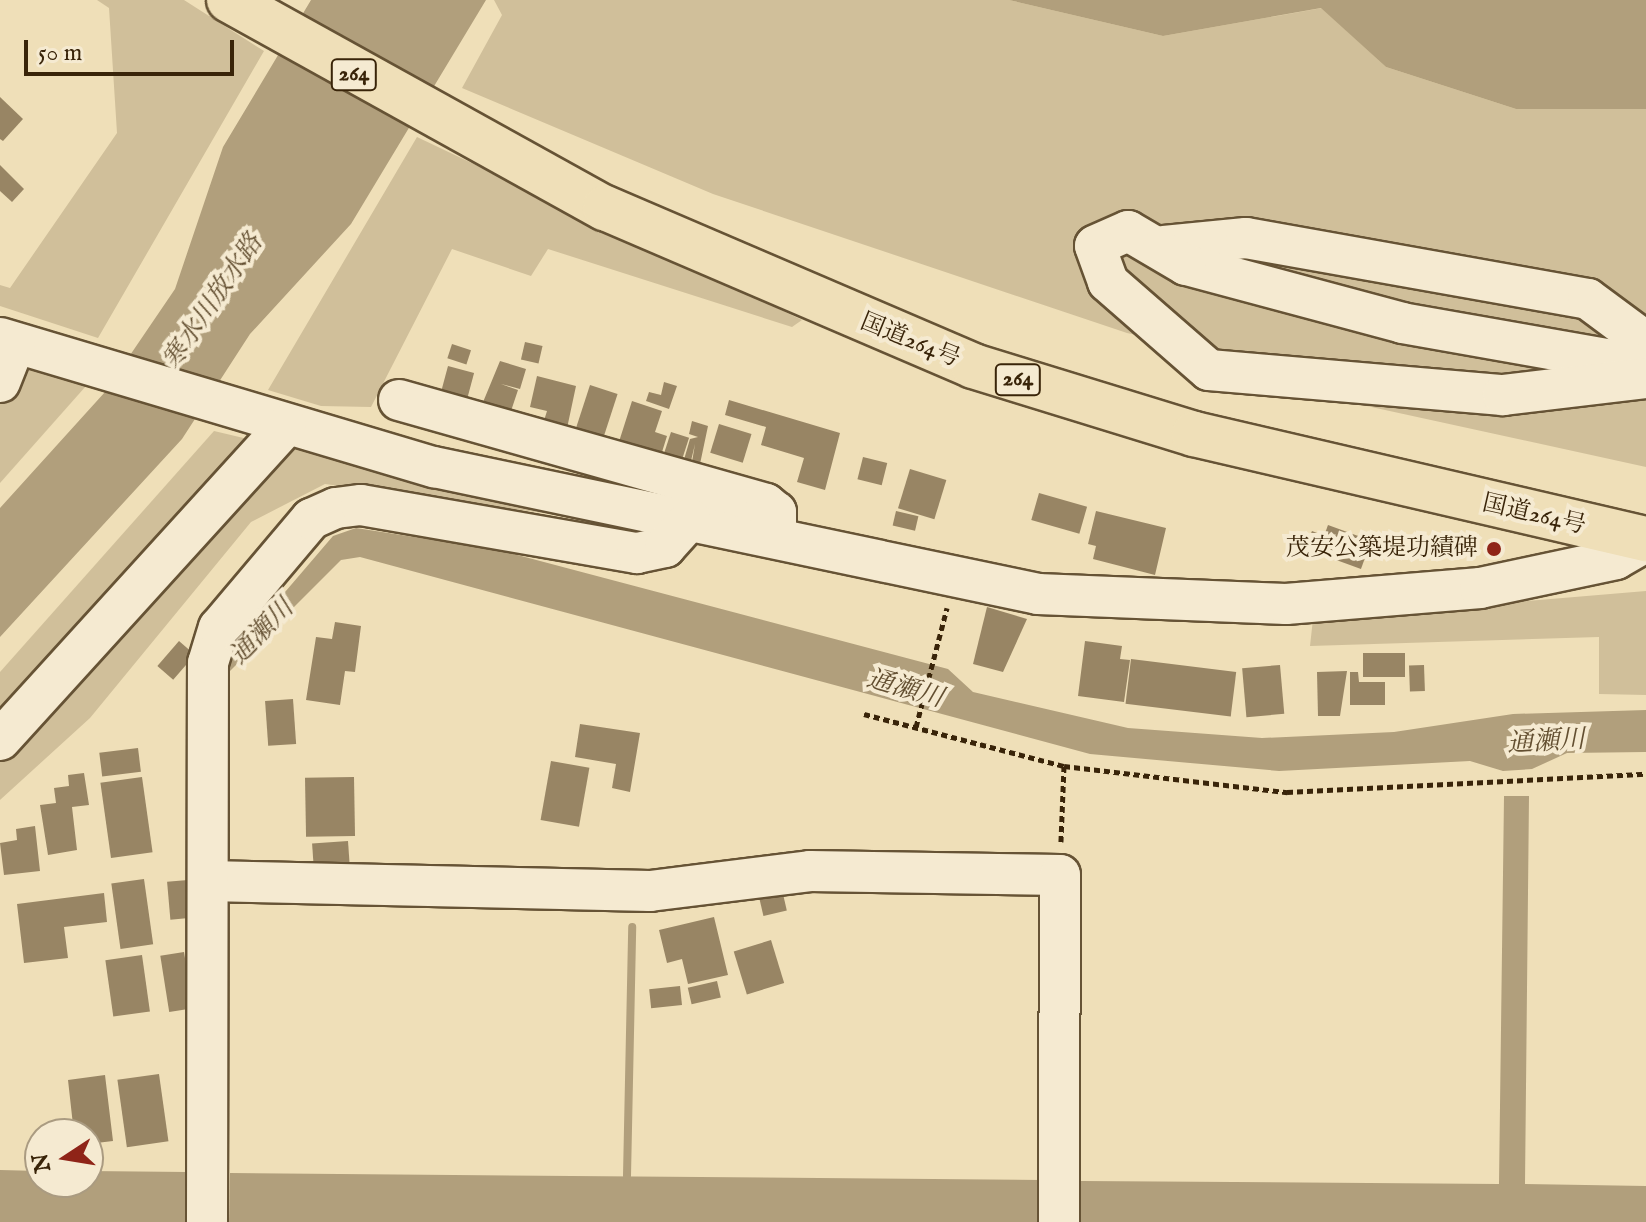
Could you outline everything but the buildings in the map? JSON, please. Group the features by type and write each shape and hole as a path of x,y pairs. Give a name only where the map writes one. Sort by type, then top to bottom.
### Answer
{"highway":[{"name":"国道264号","path":"229,0 276,17 427,116 605,208 973,366 1194,434 1646,540"}],"street":[{"path":"1646,366 1403,323 1186,265 1164,246 1128,231 1095,246 1108,282 1209,370 1503,395 1646,378"},
{"path":"1164,246 1246,238 1588,299 1646,342"},
{"path":"0,382 18,344 278,424 434,467 1038,594 1286,604 1545,578 1616,559 1646,540"},
{"path":"399,400 766,504 776,512 776,537"},
{"path":"0,740 278,424"},
{"path":"207,1222 208,663 219,628 311,519 361,505 637,553 665,547 690,519"},
{"path":"208,881 650,891 810,871 1060,875 1059,1222"}],"path":[{"path":"916,727 956,576"},
{"path":"864,714 1064,766 1287,792 1646,774"},
{"path":"1060,875 1064,766"}],"shaded area":[{"path":"97,0 184,0 264,51 98,338 0,306 0,285 10,288 117,133 109,8"},
{"path":"494,0 1009,0 1163,36 1322,8 1386,67 1516,109 1646,109 1646,467 1298,391 1453,405 1127,333 713,194 462,88 502,15"},
{"path":"417,137 802,320 792,327 548,249 531,276 452,249 371,407 321,406 268,390"},
{"path":"33,365 86,386 0,483 0,403"},
{"path":"214,431 252,440 0,718 0,672"},
{"path":"287,444 619,523 325,484 251,522 90,718 0,800 0,755"},
{"path":"1646,591 1646,695 1599,694 1599,637 1310,646 1313,619"}],"water":[{"name":"寒水川放水路","path":"311,0 486,0 351,224 250,334 182,439 0,637 0,508 105,392 175,289 223,147"},
{"path":"1009,0 1646,0 1646,109 1516,109 1386,67 1321,8 1163,36"},
{"name":"通瀬川","path":"356,528 499,550 948,669 973,692 1128,728 1262,738 1394,732 1513,714 1646,710 1646,752 1567,753 1532,769 1503,771 1470,761 1279,771 1090,754 360,557 341,560 226,675 226,661 333,536"},
{"path":"1504,796 1529,796 1525,1184 1646,1186 1646,1222 1080,1222 1081,1181 1499,1184"},
{"path":"0,1170 24,1171 24,1198 104,1198 104,1171 187,1172 186,1222 0,1222"},
{"path":"230,1173 1040,1180 1040,1222 229,1222"}],"waterway":[{"path":"627,1176 632,927"}],"place":[{"name":"茂安公築堤功績碑","path":"1494,549"}]}
